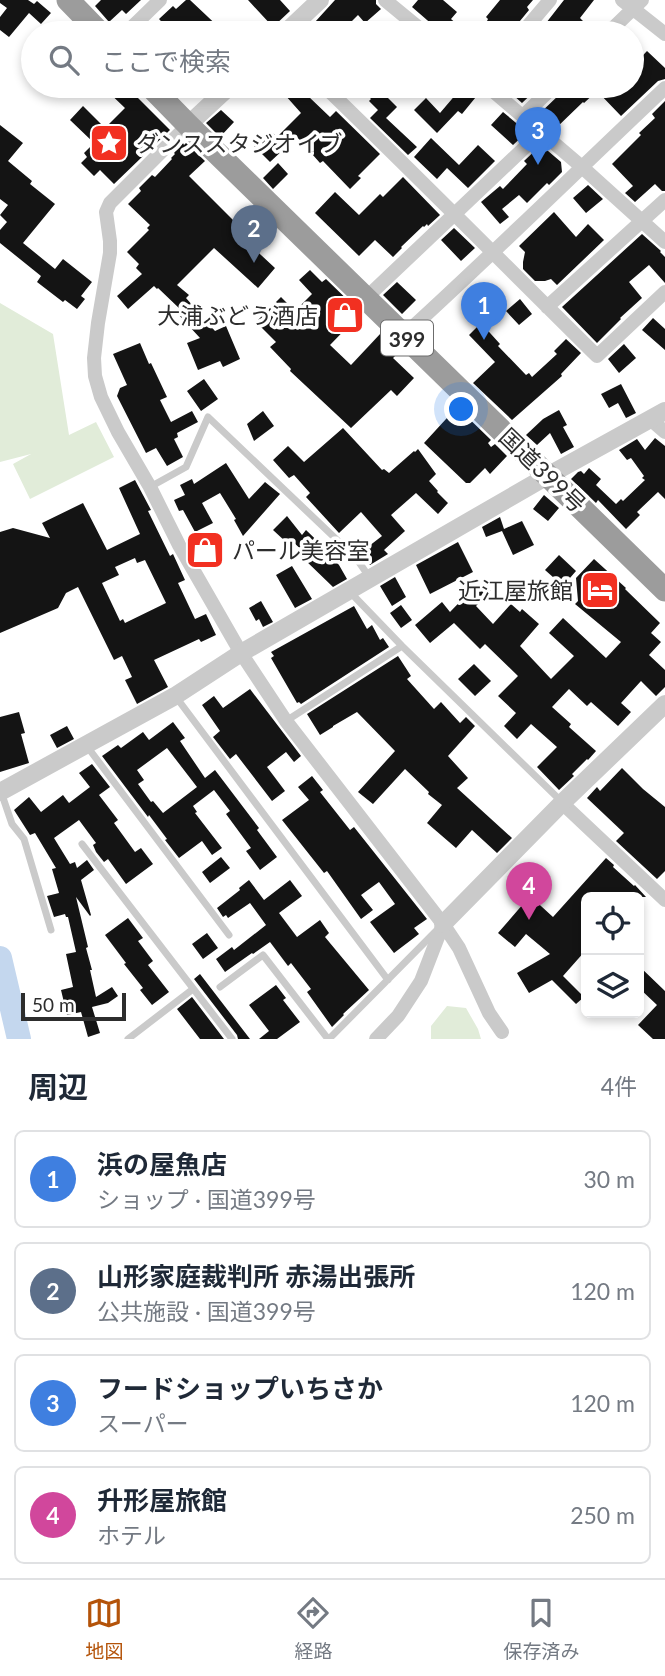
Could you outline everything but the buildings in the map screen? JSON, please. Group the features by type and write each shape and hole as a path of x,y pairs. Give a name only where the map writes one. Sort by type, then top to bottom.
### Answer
{"highway":[{"path":"68,0 88,21"},
{"name":"国道399号","path":"162,98 665,590"}],"street":[{"path":"138,21 160,0"},
{"path":"298,21 320,0"},
{"path":"385,0 410,21"},
{"path":"532,21 550,0"},
{"path":"618,21 633,3 665,34"},
{"path":"404,335 493,254 665,88"},
{"path":"217,98 110,204 106,212 110,253 94,358 95,376 101,397 179,545 241,653 286,721 460,948 489,1013 503,1035"},
{"path":"336,98 597,356 665,292"},
{"path":"501,98 665,242"},
{"path":"523,116 542,98"},
{"path":"366,299 541,132"},
{"path":"547,307 665,200"},
{"path":"1,792 175,696 241,653 658,415 665,432"},
{"path":"376,1039 398,1016 421,981 443,924 562,803 665,704"},
{"path":"562,803 665,900"}],"lane":[{"path":"150,487 186,467 208,417 356,558 370,578"},
{"path":"348,591 562,803"},
{"path":"286,721 402,646"},
{"path":"175,696 388,980"},
{"path":"85,745 229,935"},
{"path":"1,792 12,824 24,839 51,930"},
{"path":"82,845 232,1039"},
{"path":"220,987 263,955 329,1039 443,924"},
{"path":"128,1039 193,989"}],"green space":[{"path":"0,303 53,334 69,435 96,422 114,457 30,499 13,464 31,454 0,462"},
{"path":"447,1006 466,1008 481,1039 431,1039 431,1026"}],"waterway":[{"path":"0,958 19,1039"}],"place":[{"name":"ダンススタジオイブ","path":"109,143"},
{"name":"フードショップいちさか","path":"538,165"},
{"name":"山形家庭裁判所 赤湯出張所","path":"254,263"},
{"name":"大浦ぶどう酒店","path":"345,315"},
{"name":"浜の屋魚店","path":"484,340"},
{"name":"パール美容室","path":"205,550"},
{"name":"近江屋旅館","path":"600,590"},
{"name":"升形屋旅館","path":"529,920"}]}
